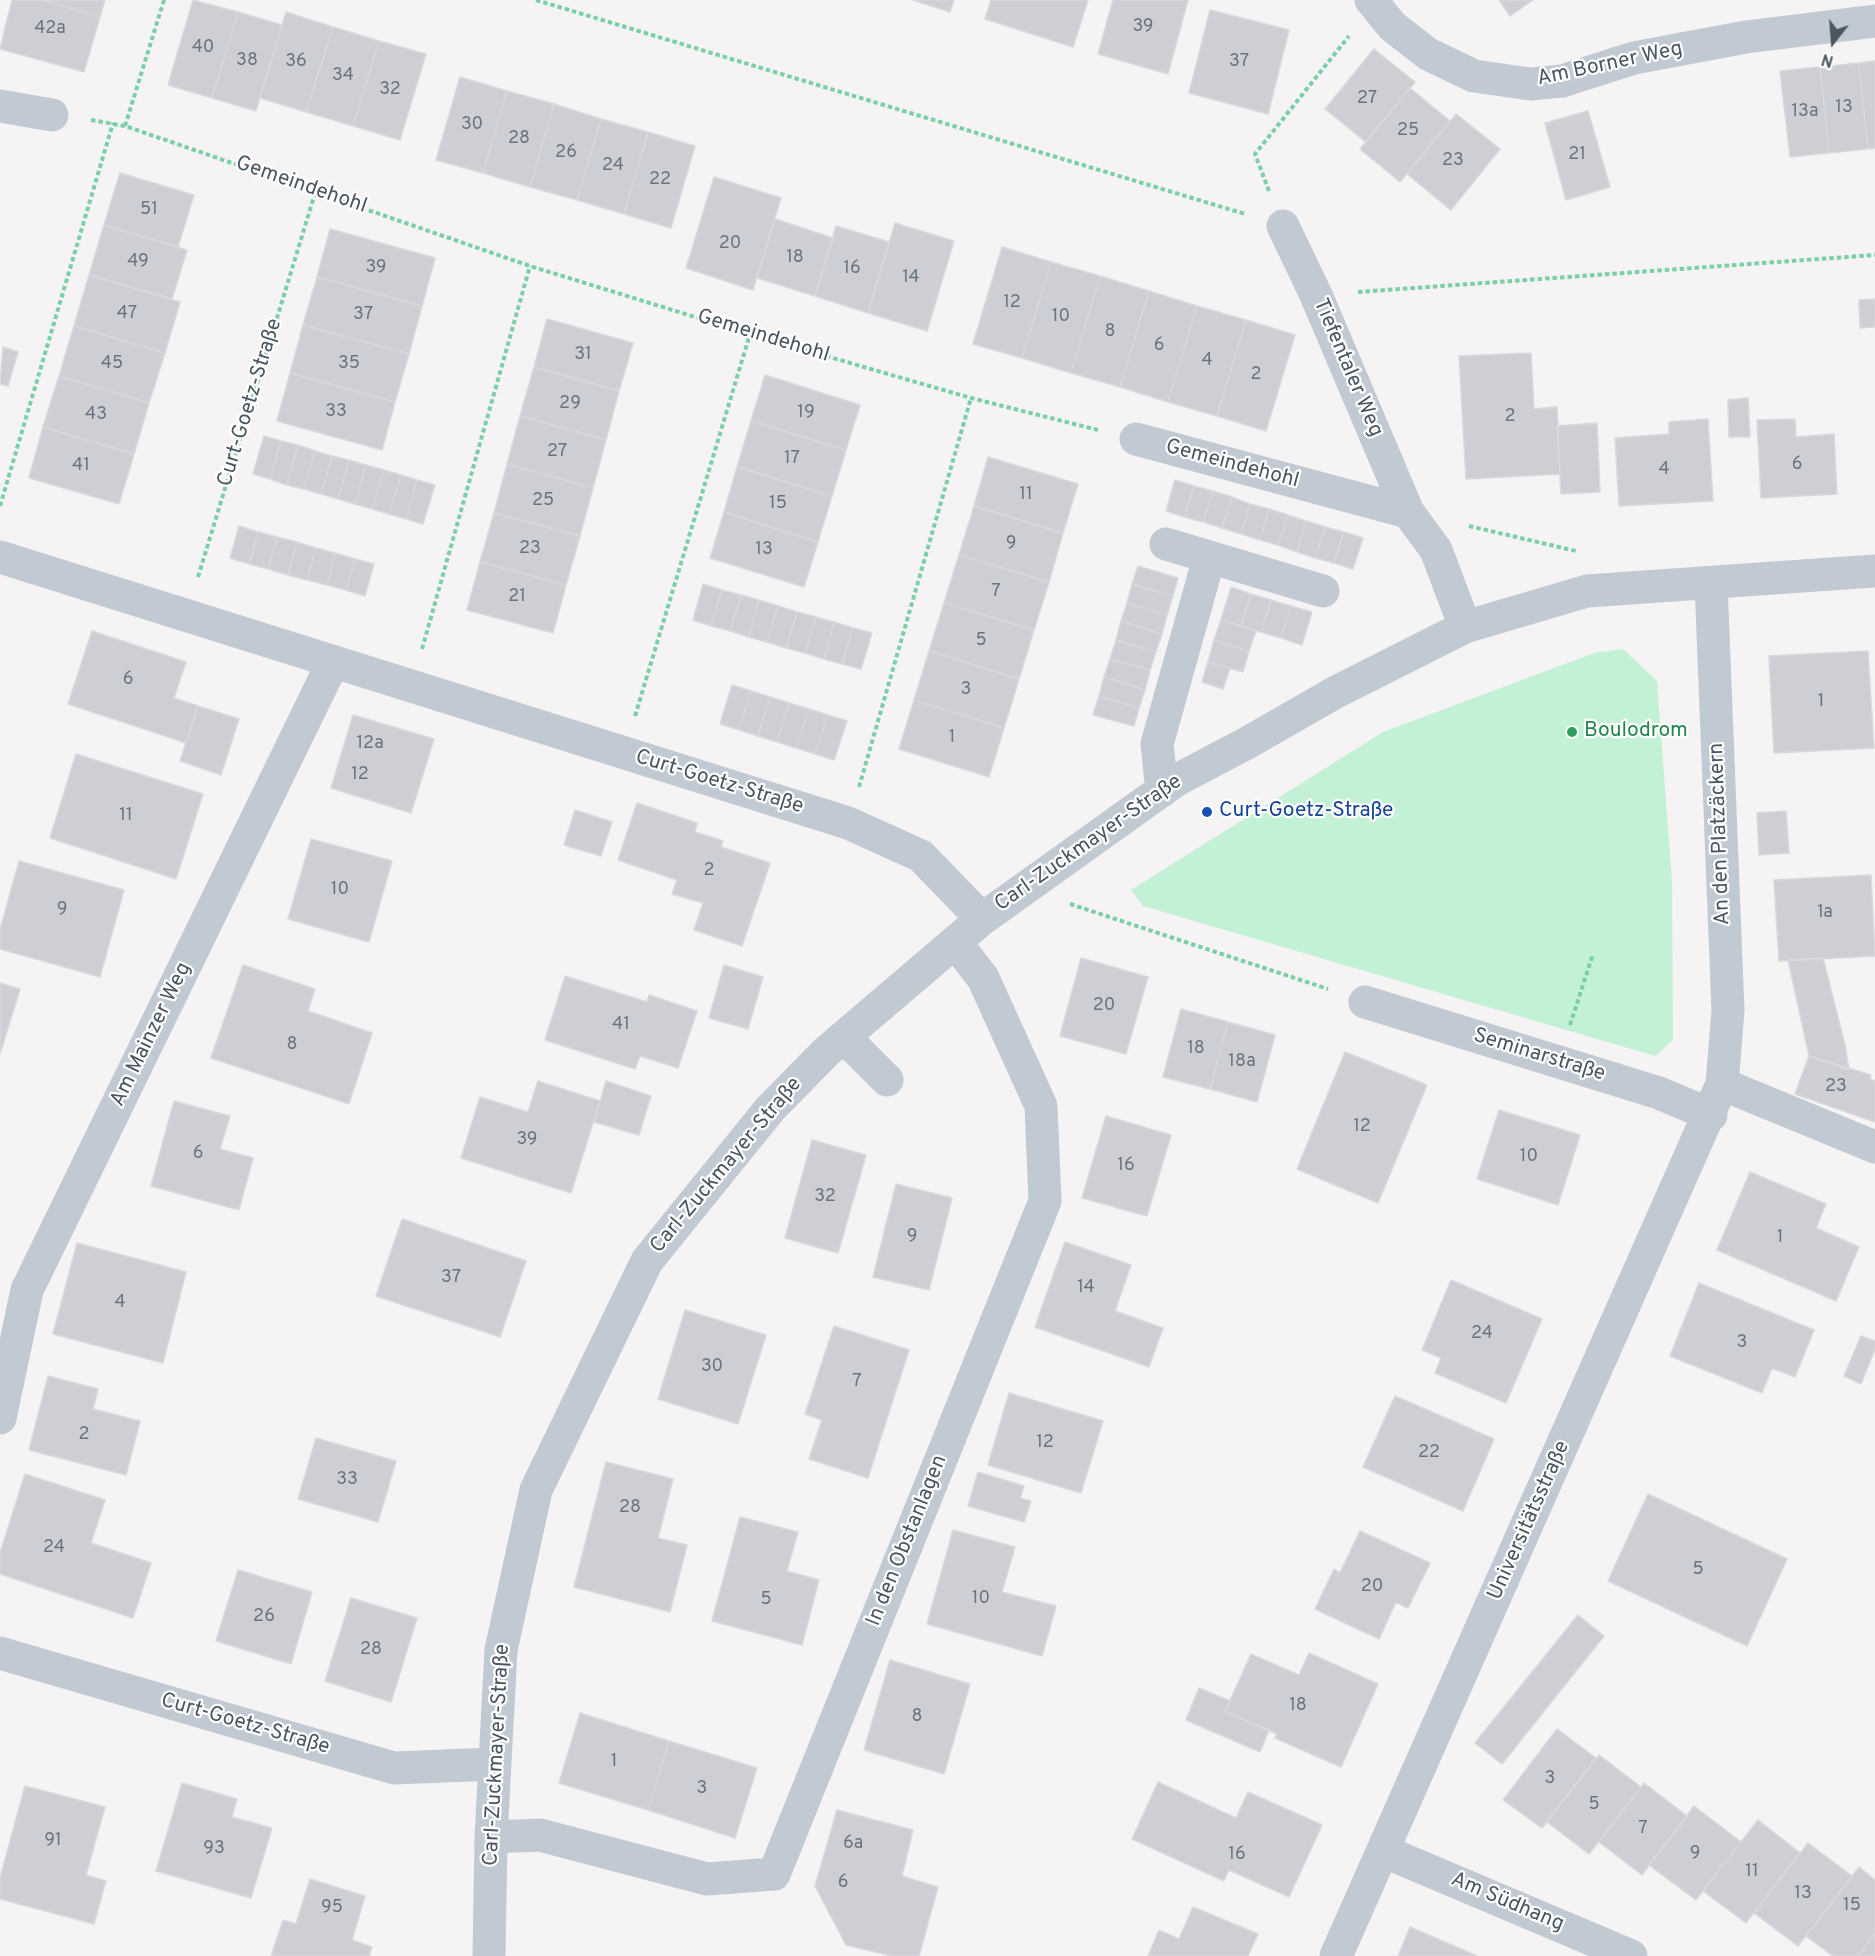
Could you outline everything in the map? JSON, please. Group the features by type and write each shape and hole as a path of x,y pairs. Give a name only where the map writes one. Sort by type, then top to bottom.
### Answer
{"street":[{"name":"Am Borner Weg","path":"1372,3 1392,26 1428,54 1474,76 1530,84 1562,81 1634,58 1746,37 1875,21"},
{"path":"0,106 52,115"},
{"name":"Tiefentaler Weg","path":"1283,226 1316,295 1408,512"},
{"name":"Gemeindehohl","path":"1136,439 1408,512"},
{"path":"1408,512 1436,550 1465,627 1587,591 1875,571"},
{"path":"1166,544 1323,591"},
{"name":"Curt-Goetz-Straße","path":"0,557 849,823 921,856 982,919"},
{"path":"1162,791 1157,744 1209,558"},
{"name":"An den Platzäckern","path":"1711,583 1728,1011 1722,1084"},
{"name":"Carl-Zuckmayer-Straße","path":"489,1956 491,1837 501,1650 536,1490 647,1261 770,1109 826,1052 982,919 1162,791 1336,692 1465,627"},
{"name":"Am Mainzer Weg","path":"0,1418 27,1290 333,662"},
{"name":"In den Obstanlagen","path":"491,1837 540,1835 707,1879 774,1874 1045,1201 1041,1106 984,978 955,942"},
{"name":"Seminarstraße","path":"1365,1002 1659,1093 1710,1115"},
{"path":"844,1037 887,1080"},
{"path":"1722,1084 1875,1147"},
{"name":"Universitätsstraße","path":"1336,1956 1722,1084"},
{"name":"Curt-Goetz-Straße","path":"0,1653 394,1768 495,1764"},
{"name":"Am Südhang","path":"1383,1851 1631,1956"}],"path":[{"path":"124,126 164,0"},
{"path":"536,0 1283,226"},
{"path":"1283,226 1255,154 1372,3"},
{"name":"Gemeindehohl","path":"52,115 124,126 316,190 530,266 750,334 970,398 1136,439"},
{"path":"0,506 113,123"},
{"name":"Curt-Goetz-Straße","path":"187,616 316,190"},
{"path":"1316,295 1875,255"},
{"path":"411,686 530,266"},
{"name":"Curt-Goetz-Straße","path":"624,753 750,334"},
{"path":"849,823 970,398"},
{"path":"1466,525 1583,553"},
{"path":"1068,904 1365,1002"},
{"path":"1558,1063 1593,954"}],"green space":[{"path":"1623,649 1657,681 1672,881 1673,1040 1655,1056 1143,906 1131,890 1383,732 1594,653"}],"building":[{"path":"12,0 43,0 100,17 84,72 0,49"},
{"path":"43,0 105,0 100,17"},
{"path":"193,0 238,12 212,98 168,85"},
{"path":"913,0 954,0 950,12"},
{"path":"991,0 1088,0 1073,47 985,19"},
{"path":"1113,0 1188,0 1168,74 1098,54"},
{"path":"1499,0 1533,0 1510,16"},
{"path":"1210,10 1289,30 1268,114 1189,93"},
{"path":"238,12 282,25 256,111 212,98"},
{"path":"286,12 333,27 306,112 260,98"},
{"path":"333,27 379,41 353,126 306,112"},
{"path":"379,41 426,54 400,140 353,126"},
{"path":"1374,49 1415,82 1366,142 1325,109"},
{"path":"1875,61 1875,148 1868,149 1859,63"},
{"path":"1859,63 1868,149 1829,153 1820,67"},
{"path":"1820,67 1829,153 1790,157 1780,71"},
{"path":"460,77 507,91 483,173 436,160"},
{"path":"1410,88 1450,121 1400,182 1360,149"},
{"path":"507,91 554,104 530,187 483,173"},
{"path":"554,104 601,119 577,200 530,187"},
{"path":"1588,111 1610,187 1566,200 1545,123"},
{"path":"1456,114 1500,149 1451,210 1407,174"},
{"path":"601,119 648,132 624,214 577,200"},
{"path":"648,132 695,146 671,228 624,214"},
{"path":"120,173 194,195 178,247 104,225"},
{"path":"714,177 781,198 753,290 686,268"},
{"path":"775,219 833,238 815,296 757,278"},
{"path":"895,223 954,241 927,331 868,313"},
{"path":"104,225 187,250 172,299 89,275"},
{"path":"836,226 889,242 868,313 815,296"},
{"path":"330,229 435,258 422,306 317,277"},
{"path":"1002,247 1051,262 1022,358 973,344"},
{"path":"1051,262 1100,276 1071,373 1022,358"},
{"path":"89,275 180,302 165,353 74,326"},
{"path":"1100,276 1149,291 1120,387 1071,373"},
{"path":"317,277 422,306 409,354 303,325"},
{"path":"1149,291 1197,306 1168,402 1120,387"},
{"path":"1875,299 1875,327 1860,328 1859,300"},
{"path":"1197,306 1246,320 1217,416 1168,402"},
{"path":"547,319 633,343 619,391 534,367"},
{"path":"1246,320 1295,335 1266,431 1217,416"},
{"path":"303,325 409,354 395,402 290,373"},
{"path":"74,326 165,353 149,403 59,376"},
{"path":"3,347 18,352 8,386 0,384"},
{"path":"1531,353 1534,409 1557,407 1560,474 1466,479 1459,356"},
{"path":"534,367 619,391 606,440 520,416"},
{"path":"290,373 395,402 382,450 277,421"},
{"path":"765,375 860,405 846,450 751,421"},
{"path":"59,376 149,403 134,454 43,427"},
{"path":"1748,398 1750,437 1729,437 1728,400"},
{"path":"520,416 606,440 593,488 507,464"},
{"path":"1708,419 1713,501 1619,506 1615,438 1669,434 1669,422"},
{"path":"1795,419 1796,437 1834,434 1837,494 1761,498 1757,420"},
{"path":"751,421 846,450 832,496 737,467"},
{"path":"1597,423 1600,492 1561,494 1557,426"},
{"path":"43,427 134,454 119,504 29,478"},
{"path":"264,436 281,441 270,479 253,474"},
{"path":"281,441 298,445 287,485 270,479"},
{"path":"298,445 315,451 304,489 287,485"},
{"path":"315,451 332,456 321,494 304,489"},
{"path":"332,456 349,460 338,499 321,494"},
{"path":"988,457 1078,484 1063,533 974,506"},
{"path":"349,460 366,465 355,504 338,499"},
{"path":"507,464 593,488 580,536 494,513"},
{"path":"366,465 384,470 372,509 355,504"},
{"path":"737,467 832,496 818,542 724,512"},
{"path":"384,470 401,475 389,514 372,509"},
{"path":"401,475 417,480 406,519 389,514"},
{"path":"417,480 435,485 423,524 406,519"},
{"path":"1175,480 1194,486 1184,517 1166,511"},
{"path":"1194,486 1213,491 1203,522 1184,517"},
{"path":"1213,491 1232,497 1222,528 1203,522"},
{"path":"1232,497 1250,504 1241,534 1222,528"},
{"path":"1250,504 1269,509 1260,540 1241,534"},
{"path":"974,506 1063,533 1049,582 959,555"},
{"path":"1269,509 1288,515 1278,545 1260,540"},
{"path":"724,512 818,542 804,587 710,558"},
{"path":"494,513 580,536 566,585 480,562"},
{"path":"1288,515 1306,521 1297,552 1278,545"},
{"path":"1306,521 1325,527 1315,558 1297,552"},
{"path":"239,526 258,532 249,564 230,558"},
{"path":"1325,527 1344,532 1334,563 1315,558"},
{"path":"258,532 277,537 268,569 249,564"},
{"path":"1344,532 1363,538 1353,569 1334,563"},
{"path":"277,537 297,542 288,575 268,569"},
{"path":"297,542 316,548 307,580 288,575"},
{"path":"316,548 335,553 327,585 307,580"},
{"path":"335,553 355,559 346,590 327,585"},
{"path":"959,555 1049,582 1034,630 944,603"},
{"path":"355,559 374,564 365,596 346,590"},
{"path":"480,562 566,585 553,633 467,610"},
{"path":"1138,566 1178,578 1173,596 1132,584"},
{"path":"703,584 722,590 711,626 693,620"},
{"path":"1132,584 1173,596 1167,615 1127,603"},
{"path":"1231,587 1251,594 1241,626 1221,620"},
{"path":"722,590 741,595 730,631 711,626"},
{"path":"1251,594 1271,600 1261,632 1241,626"},
{"path":"741,595 759,600 749,637 730,631"},
{"path":"759,600 778,606 767,642 749,637"},
{"path":"1271,600 1291,606 1281,638 1261,632"},
{"path":"944,603 1034,630 1019,679 929,651"},
{"path":"1127,603 1167,615 1162,634 1121,621"},
{"path":"778,606 797,612 786,648 767,642"},
{"path":"1291,606 1312,612 1302,645 1281,638"},
{"path":"797,612 816,617 805,653 786,648"},
{"path":"816,617 834,622 824,659 805,653"},
{"path":"1221,620 1256,631 1249,651 1214,640"},
{"path":"1121,621 1162,634 1156,652 1116,640"},
{"path":"834,622 853,628 842,664 824,659"},
{"path":"853,628 872,633 861,669 842,664"},
{"path":"92,631 186,662 174,698 198,706 186,743 68,704"},
{"path":"1116,640 1156,652 1150,670 1110,659"},
{"path":"1214,640 1249,651 1243,672 1208,662"},
{"path":"929,651 1019,679 1004,728 914,700"},
{"path":"1868,651 1874,748 1774,753 1769,656"},
{"path":"1110,659 1150,670 1145,690 1104,677"},
{"path":"1208,662 1230,668 1223,689 1202,682"},
{"path":"1104,677 1145,690 1139,708 1099,696"},
{"path":"732,685 751,691 739,730 720,724"},
{"path":"751,691 770,697 758,736 739,730"},
{"path":"1099,696 1139,708 1134,726 1093,715"},
{"path":"770,697 789,703 777,742 758,736"},
{"path":"914,700 1004,728 989,777 899,749"},
{"path":"789,703 809,709 796,748 777,742"},
{"path":"198,706 239,719 221,775 180,761"},
{"path":"809,709 828,715 815,754 796,748"},
{"path":"353,715 434,739 411,813 331,788"},
{"path":"828,715 847,721 834,760 815,754"},
{"path":"76,754 203,794 176,879 50,838"},
{"path":"637,803 697,823 695,832 723,841 721,847 770,863 742,946 694,930 703,903 672,894 677,880 618,860"},
{"path":"575,810 612,822 601,856 564,845"},
{"path":"1786,811 1789,853 1759,855 1757,813"},
{"path":"311,839 392,861 369,942 288,919"},
{"path":"19,861 124,890 100,977 0,949 0,930"},
{"path":"1871,875 1875,956 1779,961 1774,880"},
{"path":"1081,958 1148,977 1126,1054 1060,1036"},
{"path":"1823,958 1849,1070 1809,1056 1788,960"},
{"path":"243,965 315,989 308,1011 372,1033 349,1104 211,1058"},
{"path":"724,965 763,977 748,1029 709,1018"},
{"path":"565,976 647,1002 649,995 697,1011 678,1068 640,1056 635,1069 545,1040"},
{"path":"0,983 20,989 0,1054"},
{"path":"1181,1009 1228,1022 1210,1089 1163,1077"},
{"path":"1228,1022 1275,1035 1257,1102 1210,1089"},
{"path":"1345,1052 1427,1085 1378,1203 1297,1169"},
{"path":"1809,1056 1871,1075 1870,1079 1875,1081 1875,1122 1795,1094"},
{"path":"538,1081 600,1101 571,1193 461,1158 480,1097 528,1112"},
{"path":"606,1081 651,1096 639,1135 594,1122"},
{"path":"174,1101 230,1116 220,1149 253,1158 239,1210 151,1186"},
{"path":"1499,1110 1580,1135 1558,1205 1477,1179"},
{"path":"1106,1116 1171,1135 1147,1216 1082,1198"},
{"path":"812,1140 866,1155 838,1253 785,1238"},
{"path":"1750,1172 1826,1204 1816,1228 1859,1247 1836,1301 1717,1250"},
{"path":"896,1184 952,1198 929,1290 873,1277"},
{"path":"402,1219 526,1261 500,1337 376,1296"},
{"path":"1065,1242 1131,1265 1115,1311 1163,1328 1149,1367 1035,1327"},
{"path":"77,1243 186,1272 163,1363 53,1334"},
{"path":"1451,1280 1542,1319 1506,1403 1435,1373 1441,1358 1422,1350"},
{"path":"1699,1283 1814,1330 1795,1377 1772,1368 1762,1393 1670,1356"},
{"path":"685,1310 766,1335 738,1424 658,1399"},
{"path":"834,1326 909,1350 868,1478 809,1459 822,1420 805,1414"},
{"path":"1861,1336 1875,1341 1875,1349 1861,1384 1844,1376"},
{"path":"48,1376 98,1389 93,1409 140,1421 126,1475 29,1450"},
{"path":"1009,1393 1103,1421 1081,1493 988,1465"},
{"path":"1395,1396 1494,1439 1463,1511 1363,1467"},
{"path":"316,1438 396,1461 378,1522 298,1499"},
{"path":"606,1462 673,1479 658,1538 687,1545 670,1612 574,1587"},
{"path":"978,1472 1024,1486 1020,1498 1031,1501 1024,1522 968,1506"},
{"path":"25,1474 105,1500 91,1543 151,1563 133,1618 0,1574 0,1553"},
{"path":"1648,1494 1787,1559 1747,1646 1608,1581"},
{"path":"740,1517 798,1532 787,1571 819,1580 802,1645 712,1621"},
{"path":"953,1530 1015,1547 1002,1592 1056,1606 1042,1656 927,1624"},
{"path":"1360,1531 1430,1563 1408,1608 1396,1602 1379,1639 1315,1609 1334,1569 1340,1573"},
{"path":"238,1570 312,1592 291,1664 216,1641"},
{"path":"351,1598 417,1618 391,1702 325,1681"},
{"path":"1578,1615 1604,1636 1502,1764 1475,1743"},
{"path":"1309,1653 1378,1684 1341,1767 1275,1738 1277,1734 1225,1712 1251,1654 1299,1675"},
{"path":"890,1660 970,1684 944,1774 864,1750"},
{"path":"1199,1688 1230,1701 1225,1712 1269,1730 1260,1752 1186,1720"},
{"path":"580,1713 669,1741 648,1810 559,1783"},
{"path":"1557,1729 1596,1758 1542,1828 1503,1800"},
{"path":"669,1741 757,1768 735,1838 648,1810"},
{"path":"1599,1755 1641,1787 1589,1854 1547,1822"},
{"path":"1158,1782 1236,1818 1248,1792 1322,1825 1289,1897 1229,1870 1224,1881 1132,1839"},
{"path":"182,1783 237,1799 232,1817 272,1828 251,1898 156,1871"},
{"path":"1644,1783 1687,1816 1642,1875 1599,1842"},
{"path":"25,1786 105,1807 86,1875 106,1881 94,1924 0,1899 0,1878"},
{"path":"1694,1806 1741,1842 1696,1900 1649,1865"},
{"path":"837,1810 913,1830 902,1876 938,1887 919,1956 892,1956 846,1945 815,1886"},
{"path":"1758,1820 1800,1853 1746,1923 1703,1891"},
{"path":"1808,1843 1852,1876 1798,1946 1754,1913"},
{"path":"1859,1867 1875,1880 1875,1933 1858,1956 1833,1956 1806,1936"},
{"path":"310,1879 365,1896 352,1940 372,1947 369,1956 271,1956 283,1920 296,1924"},
{"path":"1193,1907 1258,1934 1248,1956 1148,1956 1159,1930 1179,1939"},
{"path":"1410,1927 1477,1956 1398,1956"},
{"path":"1875,1933 1875,1956 1858,1956"}],"place":[{"name":"Boulodrom","path":"1572,732"},
{"name":"Curt-Goetz-Straße","path":"1207,812"}]}
